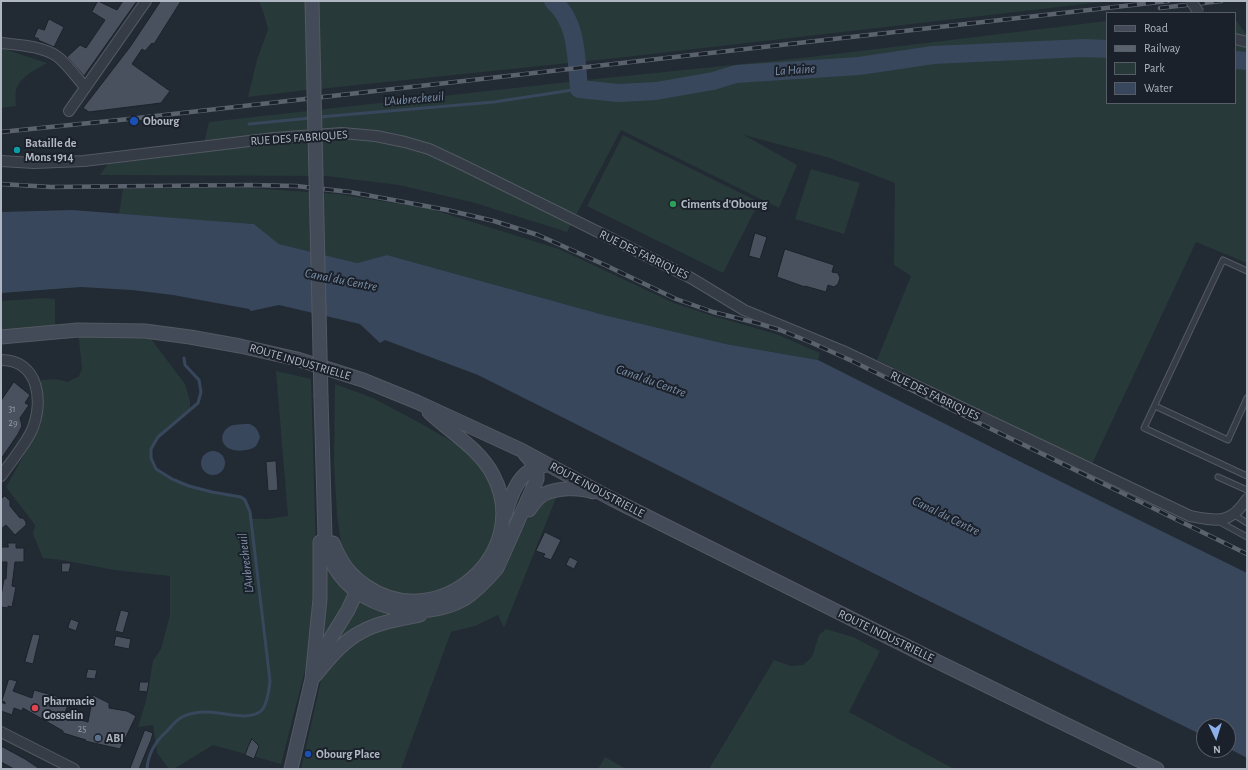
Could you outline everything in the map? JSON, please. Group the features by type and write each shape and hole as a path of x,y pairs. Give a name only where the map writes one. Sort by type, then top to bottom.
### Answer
{"main road":[{"path":"312,1 325,537 330,558 340,576 355,590 367,598 380,604 396,608 415,610 440,608"},
{"name":"ROUTE INDUSTRIELLE","path":"1,337 78,330 145,331 240,346 297,359 363,380 417,402 521,450 612,499 926,656 1157,769"},
{"path":"417,402 472,447 490,469 500,495 502,524"},
{"path":"496,568 535,485 538,472 521,450"},
{"path":"350,574 377,593 391,598 412,601 442,597 466,584 476,576 493,551 515,488 520,479 529,470 535,467 550,465"},
{"path":"291,769 312,679 320,599 320,527 318,493 323,472"},
{"path":"312,679 339,648 361,631 375,626 421,615 463,599 477,589 488,580 530,509 536,500 544,494 556,491 586,490 612,499"},
{"path":"312,679 329,641 348,610 355,595 350,574 340,558 334,544 324,499"}],"street":[{"path":"69,111 146,1"},
{"path":"1191,1 1198,12"},
{"path":"1236,39 1247,42"},
{"path":"1,43 37,49 58,57 85,87"},
{"name":"RUE DES FABRIQUES","path":"1,161 34,163 84,161 274,138 342,134 376,136 429,149 684,274 744,310 843,351 1144,496 1190,516 1217,521"},
{"path":"1,476 31,432 38,408 36,390 31,374 23,366 5,360"},
{"path":"1217,521 1226,518 1242,508"},
{"path":"1,732 74,769"}],"lane":[{"path":"1247,271 1223,260 1144,428 1247,476"},
{"path":"1155,406 1228,440 1247,398"},
{"path":"1218,477 1247,490"},
{"path":"1242,508 1247,523"},
{"path":"1217,521 1247,538"}],"green space":[{"path":"259,1 305,1 307,90 248,97 257,60 268,29"},
{"path":"317,1 1111,1 617,58 319,89"},
{"path":"1236,20 1247,35 1247,263 1196,242 1092,464 877,360 911,276 894,265 895,183 830,158 744,135 797,165 779,208 621,130 567,232 475,203 399,185 326,176 100,175 108,164 202,152 209,122 605,78 802,58 1106,21 1106,104 1236,104"},
{"path":"1,48 47,63 25,77 18,85 16,90 16,106 1,108"},
{"name":"Ciments d'Obourg","path":"623,135 759,202 723,273 587,206"},
{"path":"811,169 860,183 844,234 795,219"},
{"path":"249,188 338,194 431,209 559,249 674,303 776,334 820,353 818,360 726,344 604,315 387,255 357,263 279,244 254,224 119,214 123,189"},
{"path":"44,298 55,299 55,332 1,337 1,301"},
{"path":"78,330 145,331 185,384 190,401 190,410 161,433 153,444 151,455 154,466 165,476 185,485 241,497 245,500 251,519 267,519 288,516 276,371 311,379 317,581 313,639 281,764 213,745 174,769 169,769 157,753 153,725 138,727 146,701 153,661 161,649 170,615 170,576 114,570 43,558 33,534 35,525 6,487 41,425 41,380 55,379 68,382 79,376 82,369"},
{"path":"335,384 373,398 475,455 491,480 500,520 481,565 442,592 403,598 369,584 343,557 337,515 334,463"},
{"path":"556,498 504,628 498,615 475,626 451,632 401,769 301,769 321,680 330,664 342,650 366,634 401,623 441,614 502,569 533,509 550,499"},
{"path":"324,558 346,588 349,596 322,649"},
{"path":"358,598 400,614 330,651"},
{"path":"826,629 853,637 880,651 849,712 954,769 709,769 774,660 791,666 803,665 812,657 819,635"},
{"path":"605,757 626,769 598,769"}],"water":[{"name":"Canal du Centre","path":"72,210 254,224 279,244 357,263 387,255 604,315 726,344 818,360 1247,573 1247,758 1236,752 1236,718 1196,718 1196,732 915,594 478,375 385,340 380,343 360,324 279,305 251,311 249,309 173,295 132,290 81,287 1,293 1,212"},
{"path":"240,424 250,424 254,426 260,437 256,446 239,451 230,449 224,444 222,438 228,427"},
{"path":"213,451 222,454 225,463 222,472 213,475 204,472 201,463 204,454"}],"building":[{"path":"98,1 117,10 123,1 137,1 84,76 67,57 80,45 86,48 105,20 92,12"},
{"path":"161,1 181,1 154,44 152,43 145,51 142,49 132,64 170,91 161,103 89,112 83,108 130,47"},
{"path":"49,19 64,27 54,47 34,37 38,28 44,30"},
{"path":"755,233 767,237 760,259 749,256"},
{"path":"785,249 834,265 832,272 838,273 840,278 838,284 834,287 828,285 826,292 805,287 777,277"},
{"path":"14,382 30,395 25,403 29,405 20,418 22,426 18,434 1,459 1,401"},
{"path":"276,461 278,490 268,491 266,462"},
{"path":"5,496 10,501 10,506 20,518 23,518 26,522 26,525 15,535 6,525 1,529 1,499"},
{"path":"545,532 561,540 551,560 543,557 545,554 536,551"},
{"path":"8,543 16,543 16,548 24,548 24,562 15,562 12,586 16,587 12,607 8,606 8,608 1,607 1,596 4,579 6,579 7,562 1,562 1,547 8,547"},
{"path":"570,557 578,561 574,569 566,565"},
{"path":"62,563 71,563 69,572 62,572"},
{"path":"121,610 129,612 123,633 115,631"},
{"path":"71,619 79,622 76,631 68,628"},
{"path":"33,634 40,635 33,664 25,662"},
{"path":"116,636 131,639 129,649 114,646"},
{"path":"88,669 97,670 95,679 86,678"},
{"path":"9,679 17,681 13,691 32,698 34,690 59,697 59,701 68,705 64,715 88,722 93,695 109,703 109,708 127,711 136,716 120,749 85,741 86,740 63,733 63,731 23,708 22,711 14,708 12,715 1,711 1,702 5,704 5,702 2,701"},
{"path":"140,682 149,682 147,692 139,691"},
{"path":"145,730 153,733 151,740 139,769 130,769"},
{"path":"252,739 259,746 254,759 245,755"},
{"path":"1,746 40,769 14,769 1,762"}],"waterway":[{"name":"La Haine","path":"553,1 567,19 571,30 576,54 579,89 618,93 656,91 713,81 736,74 859,66 933,55 1084,48 1106,49"},
{"name":"La Haine","path":"1236,60 1247,61"},
{"name":"L'Aubrecheuil","path":"319,117 494,102 579,89"},
{"name":"L'Aubrecheuil","path":"249,124 311,118"},
{"name":"L'Aubrecheuil","path":"147,769 149,758 155,744 180,718 202,712 214,712 236,716 257,714 266,704 270,681 250,512 245,500 241,497 189,486 172,479 156,469 151,458 151,449 158,437 198,403 201,392 199,380 185,365 184,358"}],"railway":[{"path":"1,132 129,119 1168,1"},
{"path":"1160,8 1221,1"},
{"path":"1,184 51,187 296,186 350,192 447,210 494,221 538,235 676,299 713,312 780,330 810,342 852,361 1247,554"}],"place":[{"name":"Obourg","path":"134,121"},
{"name":"Bataille de Mons 1914","path":"17,150"},
{"name":"Ciments d'Obourg","path":"673,204"},
{"name":"Pharmacie Gosselin","path":"35,708"},
{"name":"ABI","path":"98,738"},
{"name":"Obourg Place","path":"308,754"}]}
